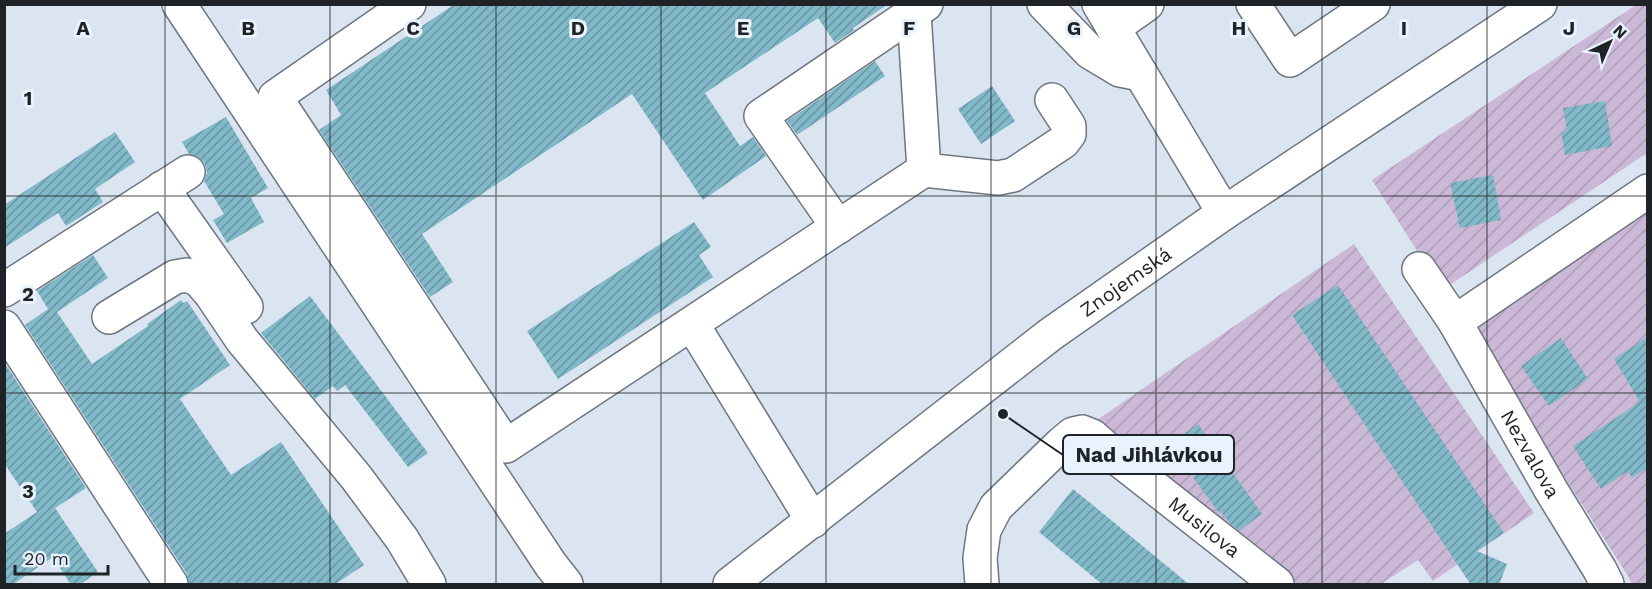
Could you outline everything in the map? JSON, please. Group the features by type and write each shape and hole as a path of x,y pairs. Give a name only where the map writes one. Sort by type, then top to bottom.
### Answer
{"street":[{"path":"179,4 566,585"},
{"path":"409,4 275,97 506,446 924,170 998,178 1013,176 1063,142 1069,134 1069,126 1052,100"},
{"path":"1044,4 1090,52 1120,70 1141,74"},
{"path":"1146,4 1106,16 1224,213"},
{"path":"1253,4 1290,60 1372,4"},
{"name":"Znojemská","path":"730,585 1051,334 1224,213 1540,4"},
{"path":"838,227 761,116 920,9"},
{"path":"920,9 924,170"},
{"path":"4,290 175,180 251,314 252,326 242,340"},
{"path":"1455,322 1647,191"},
{"name":"Nezvalova","path":"1419,269 1455,322 1607,585"},
{"path":"109,317 175,277 187,275 199,280 242,340 356,477 402,539 429,585"},
{"path":"693,324 813,521"},
{"path":"4,327 171,585"},
{"name":"Musilova","path":"982,585 980,558 984,530 996,507 1061,444 1073,434 1082,432 1092,436 1277,585"}],"shaded area":[{"path":"1636,5 1647,5 1647,153 1442,290 1372,180"},
{"path":"1647,203 1647,584 1632,584 1476,339 1481,313"},
{"path":"1354,244 1534,513 1433,581 1418,560 1381,584 1298,584 1253,552 1094,422"}],"building":[{"path":"455,4 888,4 835,43 818,18 705,93 740,146 753,137 766,156 703,200 632,94 422,234 453,282 430,297 319,130 341,115 326,90"},
{"path":"875,61 885,76 797,135 787,121"},
{"path":"992,86 1015,121 981,144 958,109"},
{"path":"1605,101 1612,146 1565,155 1561,132 1567,131 1563,108"},
{"path":"226,117 268,188 251,198 264,222 227,243 213,220 224,214 204,181 207,172 204,162 197,156 189,154 182,142"},
{"path":"115,132 135,162 95,189 103,202 66,226 58,213 4,248 4,205"},
{"path":"1493,175 1501,220 1460,228 1450,183"},
{"path":"694,222 711,247 699,255 713,277 558,379 527,331"},
{"path":"93,255 108,278 57,312 92,364 148,326 147,324 181,300 183,303 187,301 230,365 180,399 231,475 281,442 364,565 334,585 189,585 187,574 25,325 48,309 37,291"},
{"path":"1338,285 1504,533 1477,551 1507,564 1499,585 1471,585 1292,315"},
{"path":"310,296 428,453 408,467 345,385 337,391 333,386 315,399 261,333"},
{"path":"1647,337 1647,468 1632,478 1628,471 1601,489 1573,446 1640,402 1614,359"},
{"path":"1561,338 1588,379 1549,406 1521,366"},
{"path":"4,362 86,488 55,508 98,572 79,585 71,585 53,557 12,585 4,585 4,534 37,512 4,463"},
{"path":"1198,424 1262,514 1239,531 1221,512 1219,513 1193,477 1196,475 1172,443"},
{"path":"1073,489 1190,585 1103,585 1039,532"}],"place":[{"name":"Nad Jihlávkou","path":"1003,414"}]}
